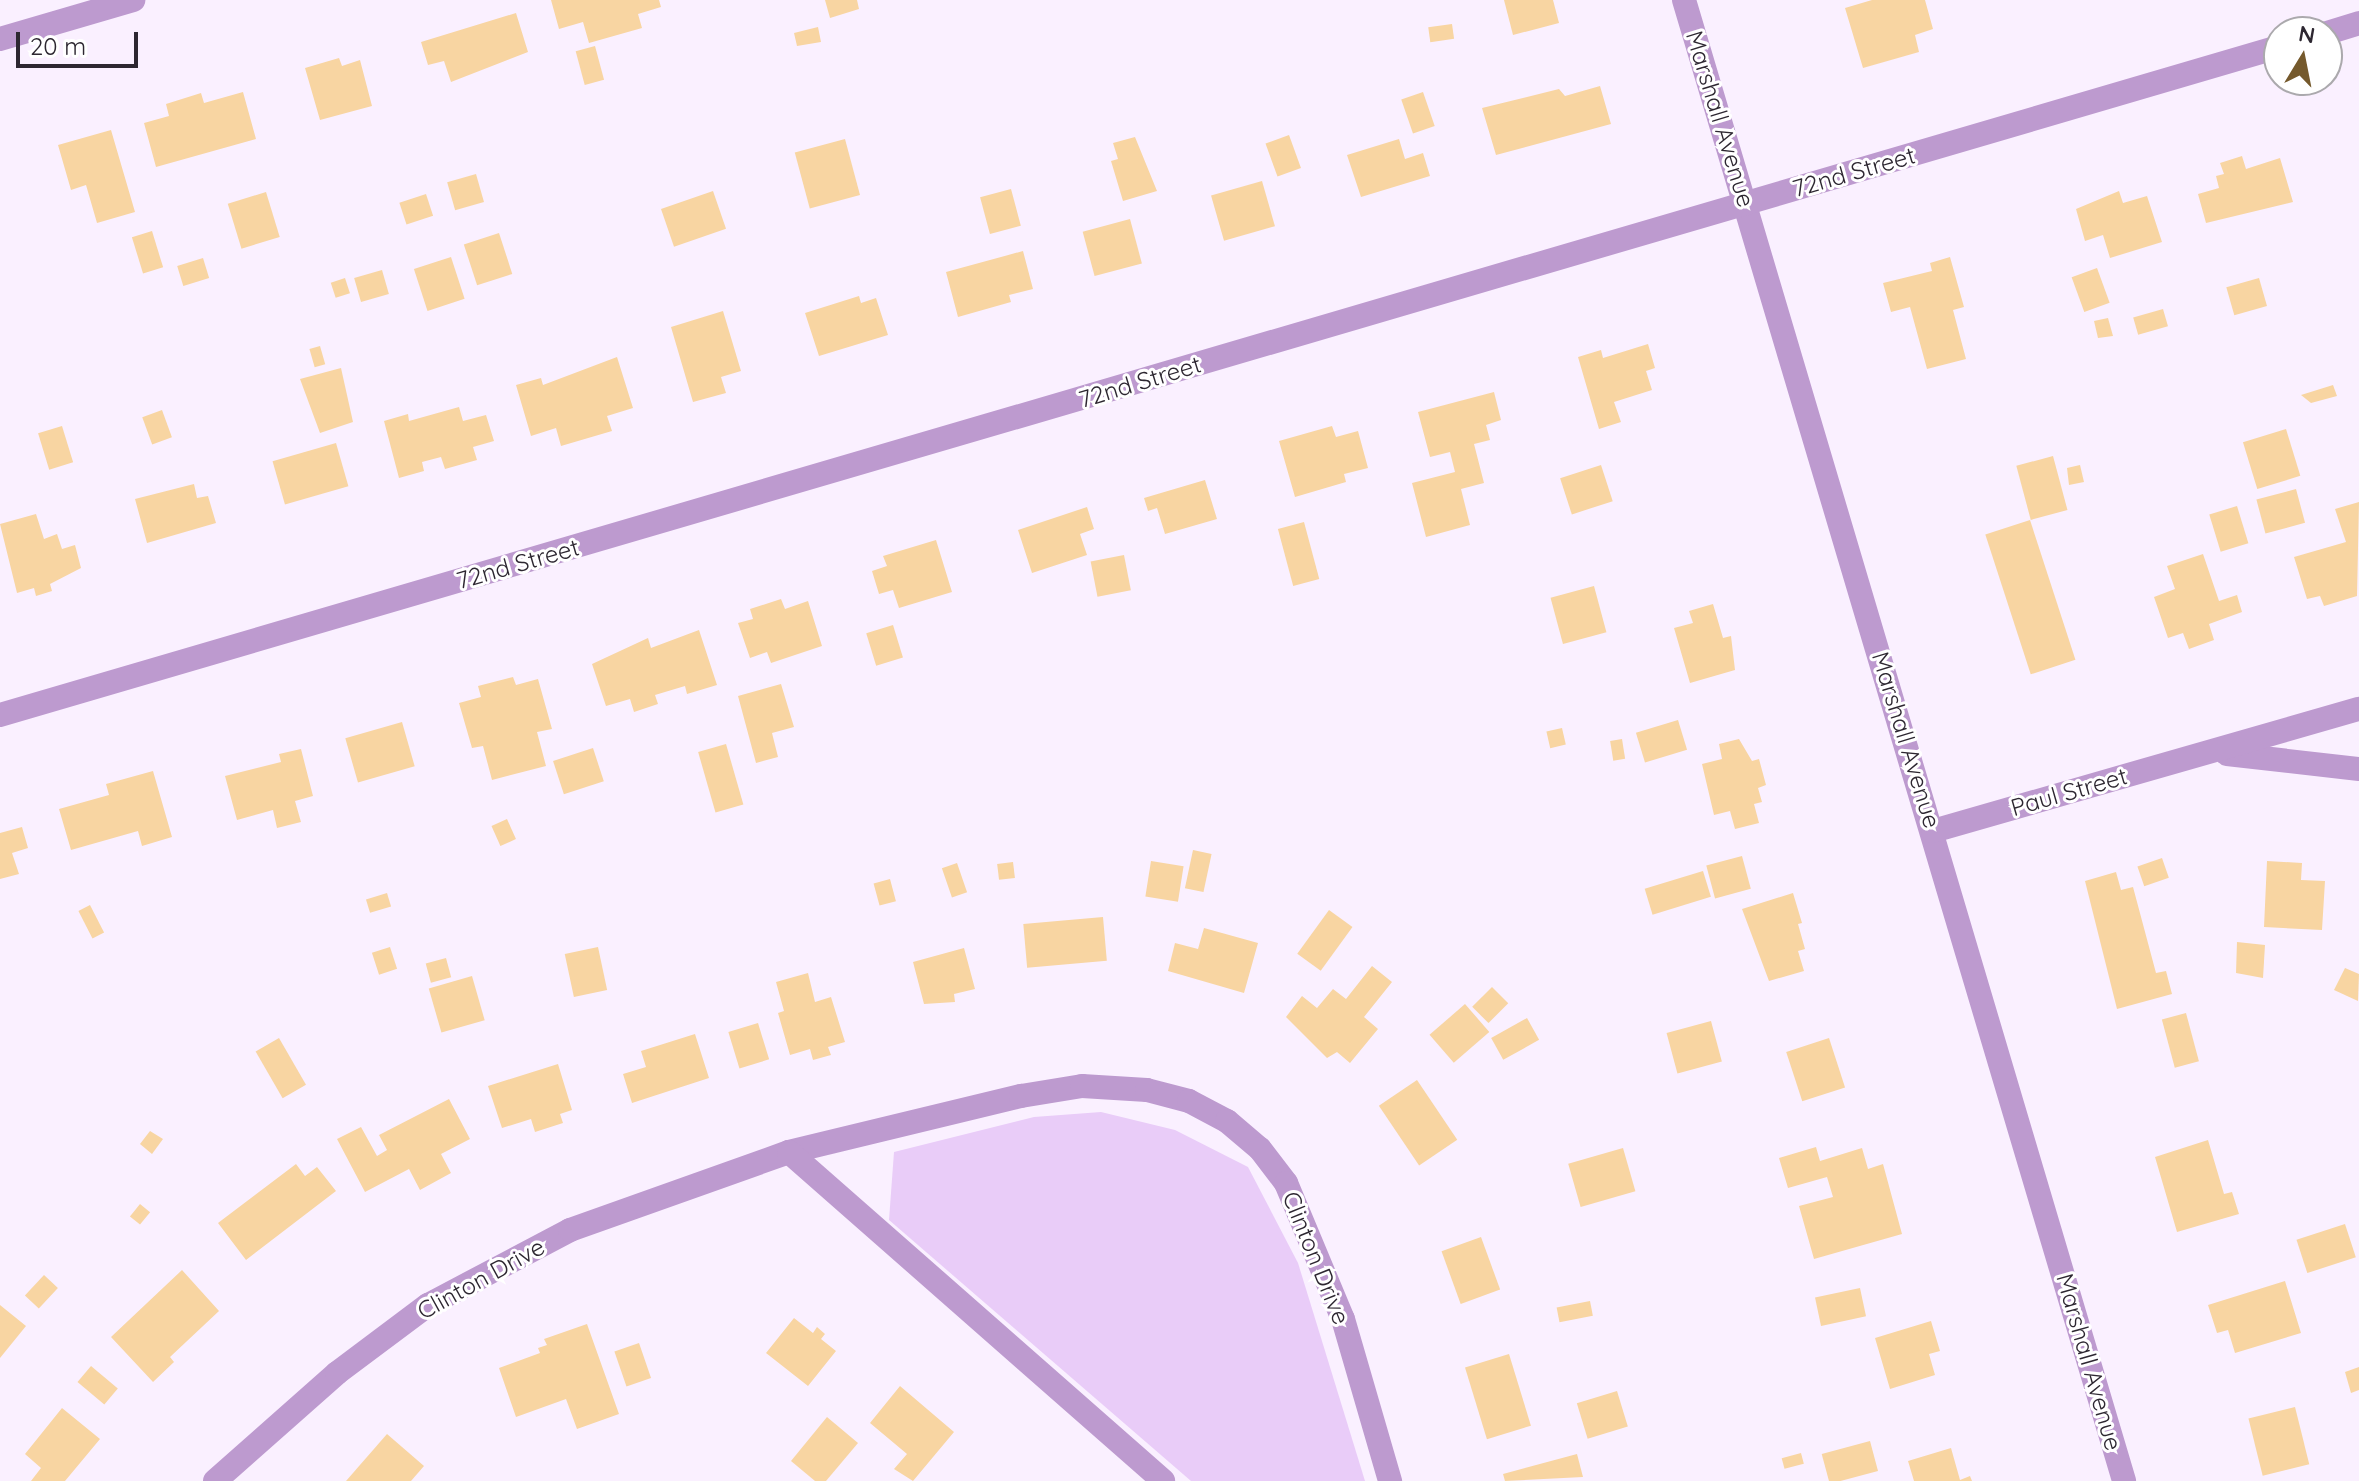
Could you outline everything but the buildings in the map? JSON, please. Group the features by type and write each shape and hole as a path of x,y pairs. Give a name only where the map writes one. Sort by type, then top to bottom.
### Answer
{"street":[{"path":"0,39 133,0"},
{"name":"Marshall Avenue","path":"1684,0 2124,1481"},
{"name":"72nd Street","path":"0,715 2263,52"},
{"name":"Paul Street","path":"1933,831 2359,709"},
{"name":"Paul Street","path":"2204,753 2303,759 2359,769"},
{"name":"Clinton Drive","path":"215,1481 337,1373 428,1305 570,1230 789,1152 1021,1096 1082,1086 1147,1090 1189,1101 1227,1121 1260,1149 1286,1183 1343,1319 1390,1481"},
{"path":"789,1152 1163,1481"}],"shaded area":[{"path":"1101,1112 1175,1130 1248,1167 1298,1263 1365,1481 1191,1481 889,1220 894,1152 1034,1117"}]}
